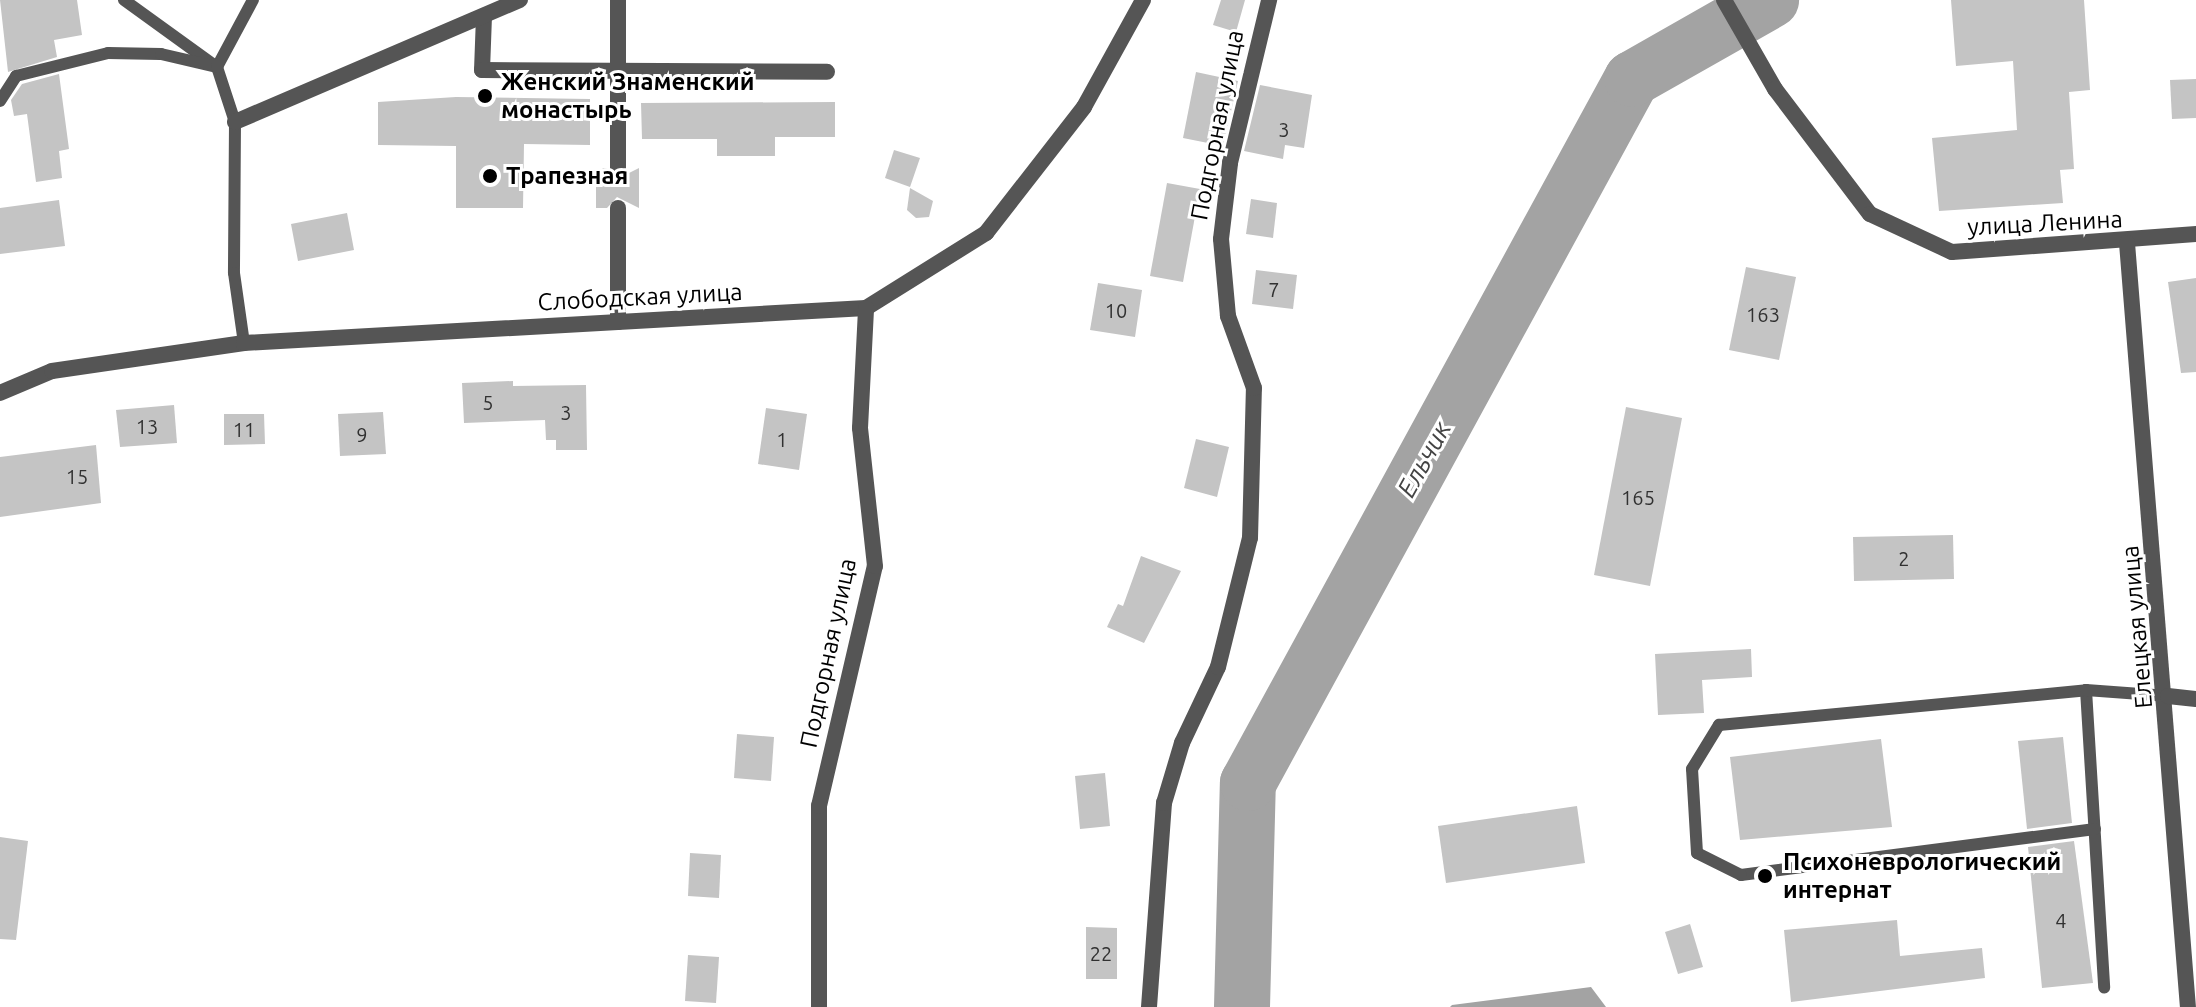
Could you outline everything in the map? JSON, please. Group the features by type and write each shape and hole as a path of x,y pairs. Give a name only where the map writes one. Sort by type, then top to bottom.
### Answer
{"street":[{"path":"235,122 520,0"},
{"path":"618,0 618,168"},
{"name":"Слободская улица","path":"0,393 52,371 244,343 866,308 986,233 1084,107 1143,0"},
{"name":"Подгорная улица","path":"1149,1007 1164,803 1182,743 1218,667 1250,538 1254,388 1228,316 1221,239 1230,163 1269,0"},
{"name":"улица Ленина","path":"1724,0 1775,89 1870,214 1952,252 2127,243 2196,234"},
{"path":"484,16 482,70 827,72"},
{"path":"618,208 618,322"},
{"name":"Елецкая улица","path":"2127,243 2168,696 2188,1007"},
{"name":"Подгорная улица","path":"819,1007 819,806 875,566 860,428 866,308"},
{"path":"2168,696 2196,699"}],"lane":[{"path":"124,0 217,67 235,122 234,273 244,343"},
{"path":"217,67 253,0"},
{"path":"0,101 16,76 108,53 161,54 217,67"},
{"path":"2095,829 1741,875 1697,853 1692,769 1719,725 2086,690 2168,696"},
{"path":"2086,690 2104,987"}],"shaded area":[{"path":"1591,987 1606,1007 1450,1007 1452,1005"}],"building":[{"path":"0,0 77,0 82,35 54,40 57,57 8,72"},
{"path":"1221,0 1245,0 1236,32 1213,25"},
{"path":"1951,0 2084,0 2090,90 2069,92 2074,169 2060,170 2063,203 1939,211 1932,138 2017,130 2013,61 1956,66"},
{"path":"1196,72 1238,81 1223,146 1183,138"},
{"path":"59,74 69,149 59,151 62,178 36,182 27,114 14,116 11,100 22,84"},
{"path":"2196,79 2196,118 2172,119 2170,80"},
{"path":"1260,85 1312,95 1304,148 1285,145 1283,159 1244,151"},
{"name":"Трапезная","path":"456,97 590,99 590,145 524,144 523,208 456,208 456,146 378,145 378,102"},
{"path":"835,102 835,137 775,137 775,156 717,156 717,139 642,139 641,103"},
{"path":"894,150 920,158 910,187 885,178"},
{"path":"596,168 607,168 617,179 639,168 639,208 617,197 607,208 596,208"},
{"path":"1167,183 1200,189 1183,282 1150,276"},
{"path":"910,188 933,201 929,217 916,218 907,210"},
{"path":"1251,199 1277,203 1273,238 1246,234"},
{"path":"59,200 65,246 0,254 0,208"},
{"path":"347,213 354,250 298,261 291,224"},
{"path":"1746,267 1796,277 1779,360 1729,350"},
{"path":"1256,270 1297,275 1293,309 1252,304"},
{"path":"2196,278 2196,372 2181,373 2168,282"},
{"path":"1098,283 1142,290 1135,337 1090,330"},
{"path":"513,381 513,386 586,385 587,450 556,450 556,440 546,440 545,420 464,423 462,383"},
{"path":"174,405 177,443 120,447 116,410"},
{"path":"1626,407 1682,418 1650,586 1594,575"},
{"path":"766,408 807,414 799,470 758,464"},
{"path":"383,412 386,454 340,456 338,414"},
{"path":"224,414 264,414 265,444 224,445"},
{"path":"1196,439 1229,447 1217,497 1184,488"},
{"path":"96,445 101,503 0,517 0,457"},
{"path":"1953,535 1954,579 1854,581 1853,537"},
{"path":"1141,556 1181,571 1144,643 1107,627 1118,604 1123,606"},
{"path":"1751,649 1752,677 1702,680 1704,713 1658,715 1655,654"},
{"path":"737,734 774,737 771,781 734,778"},
{"path":"2063,737 2072,823 2027,829 2018,741"},
{"path":"1881,739 1892,827 1740,840 1730,757"},
{"path":"1105,773 1110,826 1080,829 1075,776"},
{"path":"1577,806 1585,863 1446,883 1438,826"},
{"path":"0,837 28,841 16,940 0,939"},
{"path":"2074,841 2093,983 2042,988 2028,847"},
{"path":"690,853 721,855 719,898 688,896"},
{"path":"1897,920 1900,956 1982,948 1985,978 1791,1002 1784,930"},
{"path":"1690,924 1703,967 1678,974 1665,932"},
{"path":"1086,927 1117,928 1117,979 1086,979"},
{"path":"688,955 719,957 716,1003 685,1001"}],"waterway":[{"name":"Ельчик","path":"1242,1007 1248,783 1632,79 1771,0"}],"place":[{"name":"Женский Знаменский монастырь","path":"485,96"},
{"name":"Трапезная","path":"490,176"},
{"name":"Психоневрологический интернат","path":"1765,876"}]}
